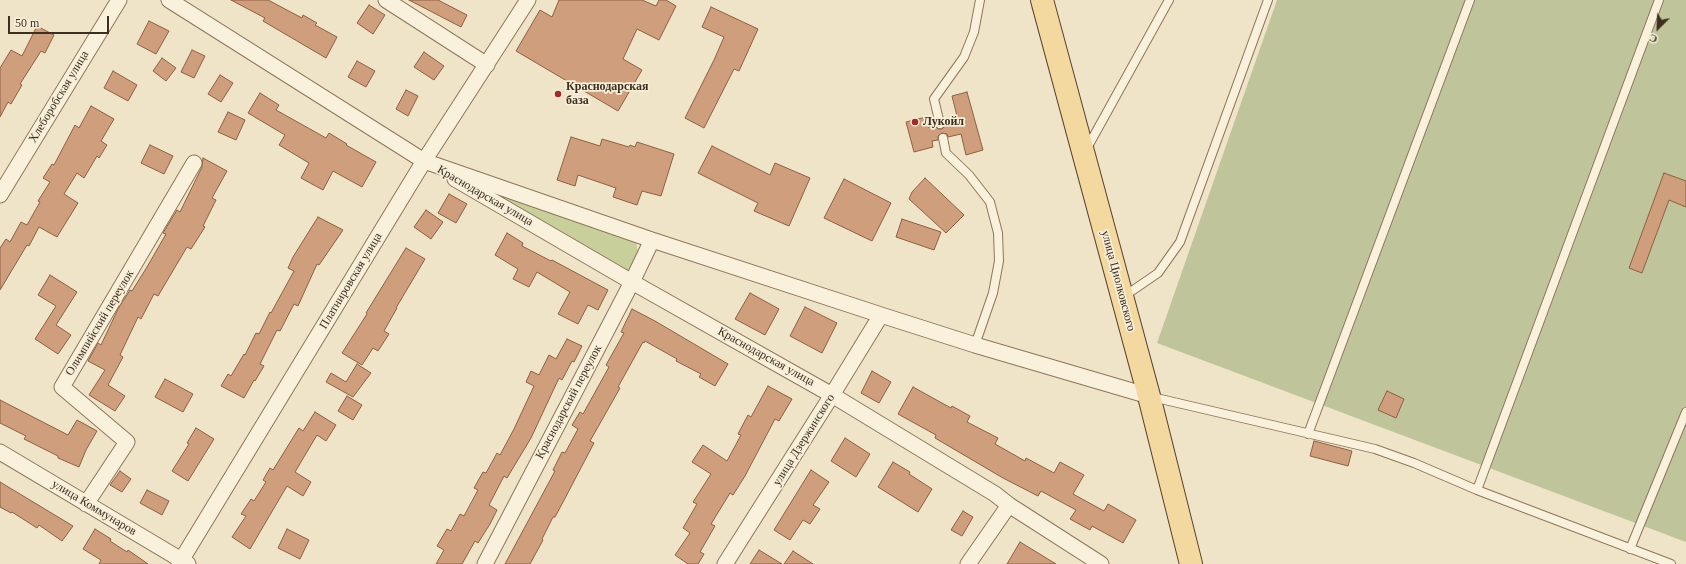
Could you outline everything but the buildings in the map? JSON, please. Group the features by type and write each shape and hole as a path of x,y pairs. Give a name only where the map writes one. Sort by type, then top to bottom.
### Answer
{"main road":[{"name":"улица Циолковского","path":"1042,0 1149,396 1191,564"}],"street":[{"name":"Хлеборобская улица","path":"0,195 119,0"},
{"name":"Краснодарская улица","path":"169,0 424,161 632,282 832,395 995,494 1009,506 1101,564"},
{"path":"386,0 487,65"},
{"name":"Платнировская улица","path":"182,563 424,161 528,0"},
{"name":"Краснодарская улица","path":"424,161 652,240 881,315 975,345 1149,396"},
{"name":"Олимпийский переулок","path":"86,504 127,442 62,387 194,163"},
{"name":"Краснодарский переулок","path":"485,564 632,282 652,240"},
{"name":"улица Дзержинского","path":"725,564 881,315"},
{"name":"улица Коммунаров","path":"0,452 182,563"},
{"path":"968,564 1009,506"}],"lane":[{"path":"940,124 934,99 964,56 974,32 980,0"},
{"path":"1084,154 1169,0"},
{"path":"1122,297 1158,273 1180,242 1268,0"},
{"path":"1308,434 1470,0"},
{"path":"1477,490 1659,0"},
{"path":"943,138 946,153 969,175 990,202 998,233 999,261 994,286 975,345"},
{"path":"1149,396 1375,449 1414,463 1477,490 1671,564"},
{"path":"1630,549 1686,412"}],"green space":[{"path":"1277,0 1686,0 1686,542 1157,343"},
{"path":"482,189 635,236 639,258 630,273"}],"place":[{"name":"Краснодарская база","path":"558,94"},
{"name":"Лукойл","path":"915,122"}]}
